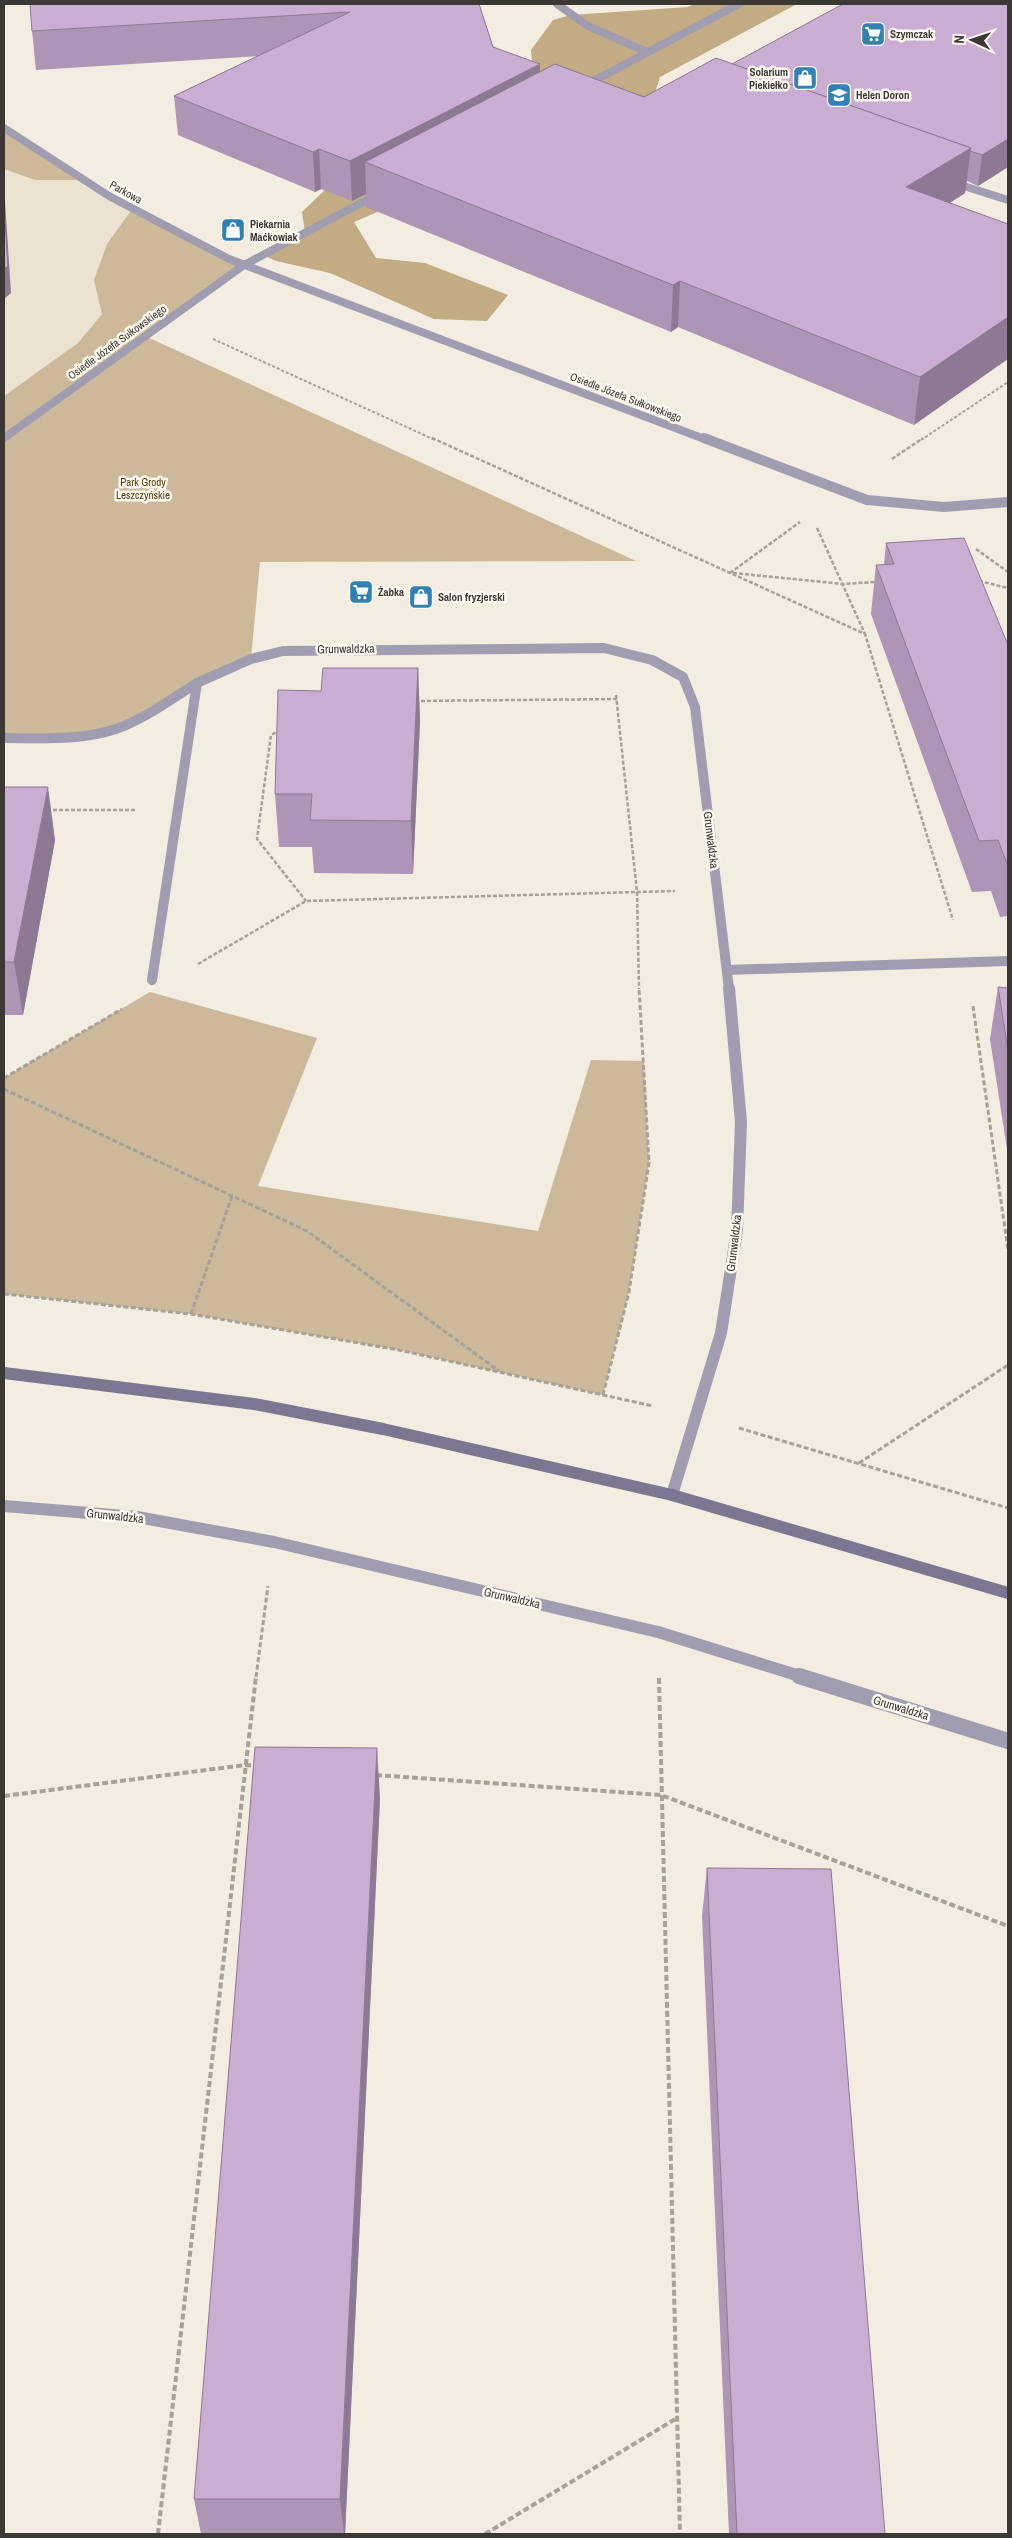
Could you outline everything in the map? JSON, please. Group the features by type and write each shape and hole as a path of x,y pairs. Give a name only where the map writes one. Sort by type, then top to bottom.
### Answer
{"street":[{"path":"557,4 571,15 592,27 647,52"},
{"path":"573,91 739,4"},
{"name":"Parkowa","path":"4,128 109,196 244,265"},
{"path":"942,179 987,195 1008,200"},
{"name":"Osiedle Józefa Sułkowskiego","path":"4,438 244,265 392,187"},
{"name":"Osiedle Józefa Sułkowskiego","path":"244,265 867,500 944,507 1008,502"},
{"name":"Grunwaldzka","path":"4,738 72,736 114,729 137,720 197,683 251,659 283,651 334,648 604,648 652,660 683,677 692,698 718,890 741,1122 737,1230 721,1333 672,1495"},
{"path":"152,980 197,683"},
{"path":"727,970 1008,961"},
{"path":"4,1373 254,1404 384,1429 672,1495 1008,1593"},
{"name":"Grunwaldzka","path":"4,1506 137,1517 274,1542 658,1632 1008,1741"}],"path":[{"path":"815,523 865,634"},
{"path":"730,573 843,584 882,582"},
{"path":"971,580 1008,588"},
{"path":"603,1395 629,1292 649,1163 639,985 637,892 617,699 604,648"},
{"path":"409,701 692,698"},
{"path":"288,727 271,735 258,839 306,901"},
{"path":"42,810 178,810"},
{"path":"191,968 306,901 718,890"},
{"path":"4,1078 122,1008"},
{"path":"4,1089 307,1231 502,1373"},
{"path":"191,1314 232,1196"},
{"path":"4,1294 191,1314 399,1350 696,1415 1008,1508"},
{"path":"859,1464 1008,1366"},
{"path":"158,2534 245,1765 274,1542"},
{"path":"658,1632 680,2534"},
{"path":"4,1796 245,1765 265,1766"},
{"path":"374,1774 661,1795 1008,1926"},
{"path":"485,2534 677,2418"}],"shaded area":[{"path":"694,4 797,4 660,77 655,93 354,222 376,258 425,263 508,295 487,321 434,319 330,273 276,261 263,255 305,232 302,212 329,186 534,82 531,50 553,20 571,15 688,7"},
{"path":"43,153 109,196 244,265 4,438 4,156"}],"green space":[{"path":"4,128 84,180 35,180 4,169"},
{"name":"Park Grody Leszczyńskie","path":"133,208 244,265 145,336 636,561 260,562 251,659 137,720 72,736 4,737 4,396 78,343 102,314 94,280 107,244"},
{"path":"150,992 317,1038 258,1186 538,1231 591,1060 644,1061 649,1163 629,1292 603,1395 399,1350 191,1314 4,1294 4,1078"}],"building":[{"path":"30,4 479,4 493,47 540,64 350,161 319,149 313,152 174,96 350,12 32,31"},
{"path":"843,4 1008,4 1008,139 982,155 970,151 971,148 732,64"},
{"path":"716,58 971,148 906,187 1008,224 1008,317 920,377 680,281 673,285 365,162 555,64 644,97"},
{"path":"4,208 8,266 4,269"},
{"path":"964,538 1008,645 1008,866 998,840 979,841 876,565 894,564 886,543"},
{"path":"323,668 418,668 411,821 310,820 312,794 275,794 278,690 321,691"},
{"path":"4,787 48,787 14,962 4,962"},
{"path":"998,987 1008,988 1008,1050"},
{"path":"255,1747 377,1748 340,2499 194,2499"},
{"path":"707,1868 831,1869 885,2534 737,2534"}],"place":[{"name":"Szymczak","path":"873,34"},
{"name":"Solarium Piekiełko","path":"805,78"},
{"name":"Helen Doron","path":"839,95"},
{"name":"Piekarnia Maćkowiak","path":"233,230"},
{"name":"Żabka","path":"361,592"},
{"name":"Salon fryzjerski","path":"421,597"}]}
